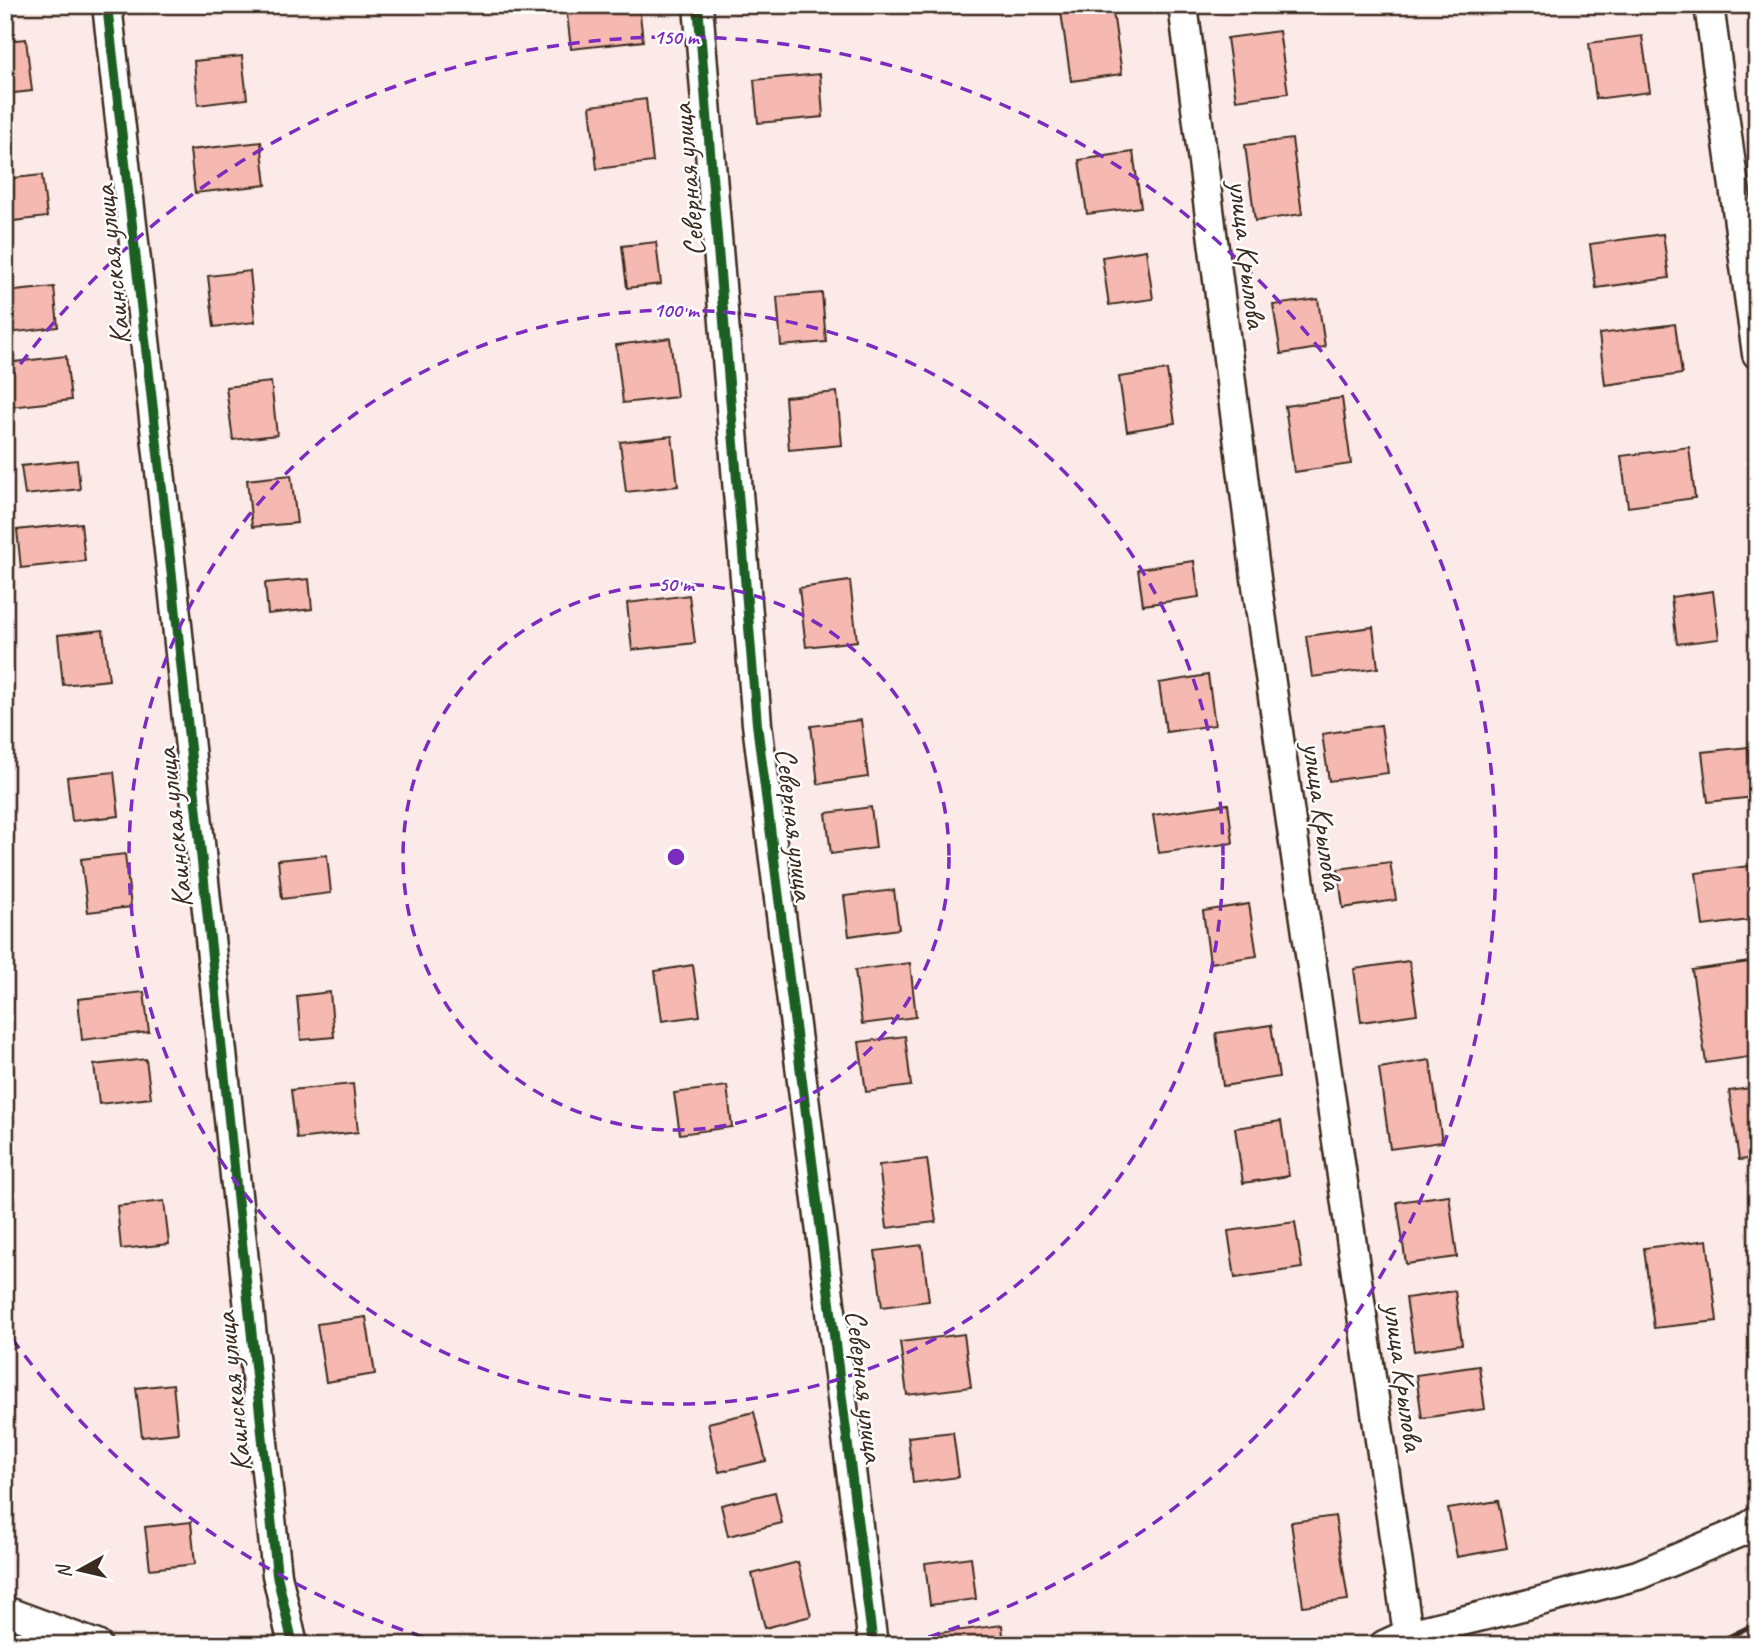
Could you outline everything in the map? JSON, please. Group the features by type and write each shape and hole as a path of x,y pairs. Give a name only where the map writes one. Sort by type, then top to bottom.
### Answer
{"street":[{"name":"Каинская улица","path":"107,5 172,577 277,1575 293,1645"},
{"name":"Северная улица","path":"698,5 757,724 873,1645"},
{"name":"улица Крылова","path":"1183,5 1396,1639"},
{"path":"1709,5 1757,354"},
{"path":"1396,1639 1638,1575 1740,1532 1757,1521"},
{"path":"5,1611 97,1645"}],"building":[{"path":"566,5 639,5 643,41 571,49"},
{"path":"745,5 782,5 745,8"},
{"path":"1060,5 1112,5 1122,74 1071,81"},
{"path":"1279,31 1288,93 1236,100 1227,38"},
{"path":"1642,36 1650,92 1596,99 1589,43"},
{"path":"26,39 32,91 5,94 5,41"},
{"path":"242,56 247,99 198,105 194,61"},
{"path":"820,74 823,117 758,123 754,80"},
{"path":"646,99 653,162 597,169 590,106"},
{"path":"1292,139 1302,214 1255,221 1245,145"},
{"path":"261,142 266,185 195,193 190,150"},
{"path":"1133,152 1141,207 1087,214 1079,160"},
{"path":"42,175 47,217 5,222 5,179"},
{"path":"1663,234 1669,278 1596,288 1590,244"},
{"path":"656,242 661,284 627,288 622,246"},
{"path":"1146,250 1153,299 1109,305 1102,257"},
{"path":"250,271 255,322 214,327 208,276"},
{"path":"54,287 58,327 9,333 5,292"},
{"path":"822,293 826,342 781,346 777,297"},
{"path":"1318,299 1325,347 1281,354 1273,305"},
{"path":"1675,324 1682,374 1605,385 1599,334"},
{"path":"670,338 677,397 623,403 616,345"},
{"path":"66,356 71,400 11,407 6,363"},
{"path":"1167,370 1175,423 1127,431 1119,377"},
{"path":"271,382 277,435 233,440 226,387"},
{"path":"837,392 842,445 789,450 785,397"},
{"path":"1342,398 1351,464 1294,472 1285,406"},
{"path":"672,436 678,486 626,492 620,442"},
{"path":"1689,447 1695,498 1628,507 1621,456"},
{"path":"77,460 80,489 25,495 21,466"},
{"path":"291,475 297,523 252,527 247,480"},
{"path":"81,523 85,561 21,568 17,530"},
{"path":"1194,561 1199,597 1143,605 1138,569"},
{"path":"309,579 312,609 268,614 265,583"},
{"path":"850,581 857,641 806,647 799,588"},
{"path":"1713,591 1719,639 1677,644 1671,597"},
{"path":"689,595 695,643 632,650 627,603"},
{"path":"1373,627 1378,668 1312,677 1306,636"},
{"path":"103,630 109,680 63,685 58,635"},
{"path":"1208,675 1215,725 1166,732 1159,683"},
{"path":"861,720 868,777 818,784 811,726"},
{"path":"1381,725 1388,773 1329,781 1322,734"},
{"path":"1748,747 1754,797 1708,802 1702,752"},
{"path":"114,772 119,816 72,821 67,777"},
{"path":"1228,804 1233,843 1159,853 1153,815"},
{"path":"871,807 876,848 831,854 826,813"},
{"path":"125,854 131,907 88,912 81,859"},
{"path":"327,855 331,893 282,899 278,860"},
{"path":"1390,862 1396,900 1343,908 1338,869"},
{"path":"1757,865 1757,919 1703,926 1696,873"},
{"path":"894,890 899,929 849,936 844,896"},
{"path":"1249,904 1257,956 1210,963 1203,911"},
{"path":"1409,961 1417,1014 1361,1022 1354,969"},
{"path":"1757,961 1757,1056 1706,1063 1692,970"},
{"path":"910,963 916,1017 862,1024 855,970"},
{"path":"693,965 700,1016 662,1021 655,971"},
{"path":"144,992 149,1032 82,1040 78,999"},
{"path":"330,992 334,1037 301,1040 297,996"},
{"path":"1271,1025 1279,1077 1223,1086 1216,1033"},
{"path":"905,1036 911,1086 866,1092 859,1042"},
{"path":"146,1059 151,1098 99,1104 94,1065"},
{"path":"1430,1060 1442,1142 1390,1149 1379,1068"},
{"path":"353,1084 358,1132 297,1139 291,1090"},
{"path":"727,1086 732,1127 680,1134 674,1093"},
{"path":"1757,1087 1757,1158 1739,1160 1729,1091"},
{"path":"1281,1121 1289,1176 1243,1183 1235,1128"},
{"path":"927,1159 936,1222 887,1228 879,1165"},
{"path":"1449,1195 1457,1257 1406,1264 1397,1202"},
{"path":"164,1201 169,1244 121,1249 117,1206"},
{"path":"1295,1222 1302,1268 1235,1278 1228,1231"},
{"path":"1707,1240 1717,1321 1654,1328 1644,1248"},
{"path":"922,1245 929,1301 882,1307 875,1251"},
{"path":"1455,1291 1462,1344 1414,1351 1406,1298"},
{"path":"366,1317 375,1374 326,1382 317,1324"},
{"path":"964,1334 971,1387 907,1395 900,1342"},
{"path":"1479,1366 1485,1409 1422,1418 1416,1375"},
{"path":"173,1384 178,1433 142,1437 136,1388"},
{"path":"754,1412 766,1461 719,1472 708,1423"},
{"path":"953,1432 959,1477 913,1483 908,1437"},
{"path":"775,1492 782,1523 728,1536 721,1505"},
{"path":"1498,1501 1507,1548 1457,1557 1448,1509"},
{"path":"1335,1516 1348,1600 1303,1606 1291,1522"},
{"path":"191,1522 195,1564 150,1569 145,1527"},
{"path":"971,1557 976,1599 930,1605 925,1563"},
{"path":"798,1562 811,1616 765,1628 752,1574"},
{"path":"1002,1625 1004,1645 939,1645 938,1633"}],"railway":[{"path":"1712,1645 1757,1623"}],"cycle path":[{"path":"107,5 172,577 277,1575 293,1645"},
{"path":"698,5 757,724 873,1645"}]}
